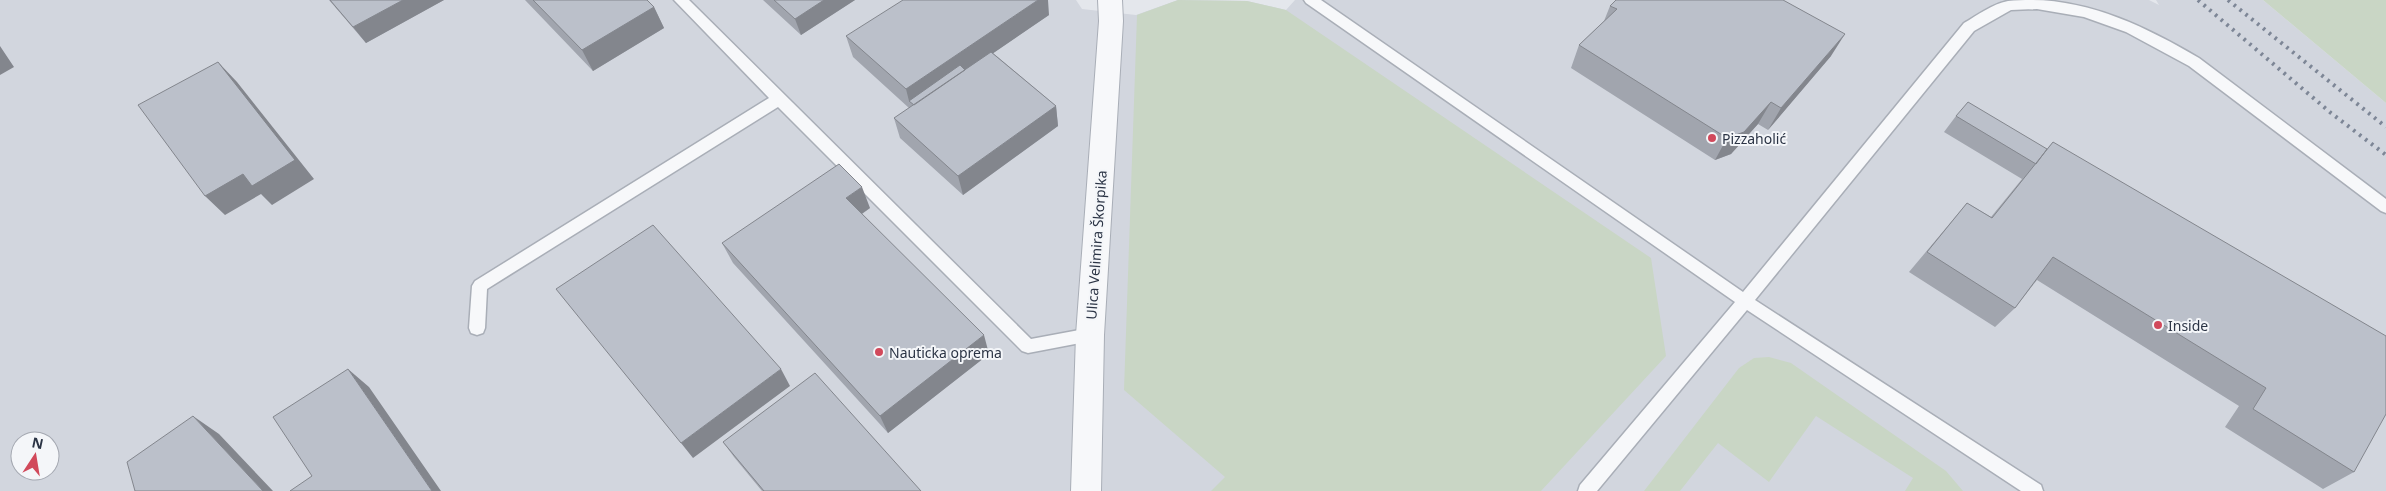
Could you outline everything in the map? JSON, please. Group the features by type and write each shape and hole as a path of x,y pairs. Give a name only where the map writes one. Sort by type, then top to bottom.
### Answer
{"street":[{"name":"Ulica Velimira Škorpika","path":"1086,491 1090,335 1111,21 1110,0"}],"lane":[{"path":"681,0 1028,346 1090,335"},
{"path":"1311,0 1745,301 2035,491"},
{"path":"1586,491 1969,28 1988,14 2012,4 2055,1 2090,9 2160,40 2194,62 2386,207"},
{"path":"477,328 480,286 779,99"}],"shaded area":[{"path":"0,0 1076,0 1082,9 1136,15 1178,0 1247,1 1286,10 1295,0 2149,0 2159,5 2156,0 2263,0 2386,103 2386,491 0,491"}],"green space":[{"path":"1178,0 1247,1 1286,10 1651,258 1666,356 1541,491 1211,491 1225,477 1124,390 1137,15"},
{"path":"2263,0 2386,0 2386,103"},
{"path":"1769,357 1791,363 1946,471 1963,491 1905,491 1913,478 1816,416 1769,482 1718,443 1680,491 1644,491 1739,368 1754,358"}],"building":[{"path":"330,0 403,0 353,27"},
{"path":"533,0 647,0 654,7 582,50"},
{"path":"774,0 824,0 795,19"},
{"path":"903,0 1038,0 906,89 846,36"},
{"path":"1616,0 1783,0 1845,34 1781,108 1771,102 1744,132 1727,138 1579,45 1617,9 1610,6"},
{"path":"991,52 1056,106 958,176 894,118"},
{"path":"218,62 295,160 252,186 243,174 205,196 138,105"},
{"path":"960,65 965,70 914,105 909,101"},
{"path":"1968,102 2047,149 2036,164 1956,116"},
{"path":"2053,142 2386,336 2386,414 2354,472 2253,409 2266,388 2053,257 2015,308 1927,252 1967,203 1992,218"},
{"path":"839,164 862,187 846,198 984,335 880,416 722,243"},
{"path":"653,225 781,369 681,443 556,289"},
{"path":"348,369 432,491 290,491 312,476 273,417"},
{"path":"815,373 921,491 764,491 723,442"},
{"path":"193,416 263,491 135,491 127,462"}],"railway":[{"path":"2198,0 2331,113 2386,155"},
{"path":"2228,0 2386,127"}],"place":[{"name":"Pizzaholić","path":"1712,138"},
{"name":"Inside","path":"2158,325"},
{"name":"Nauticka oprema","path":"879,352"}]}
